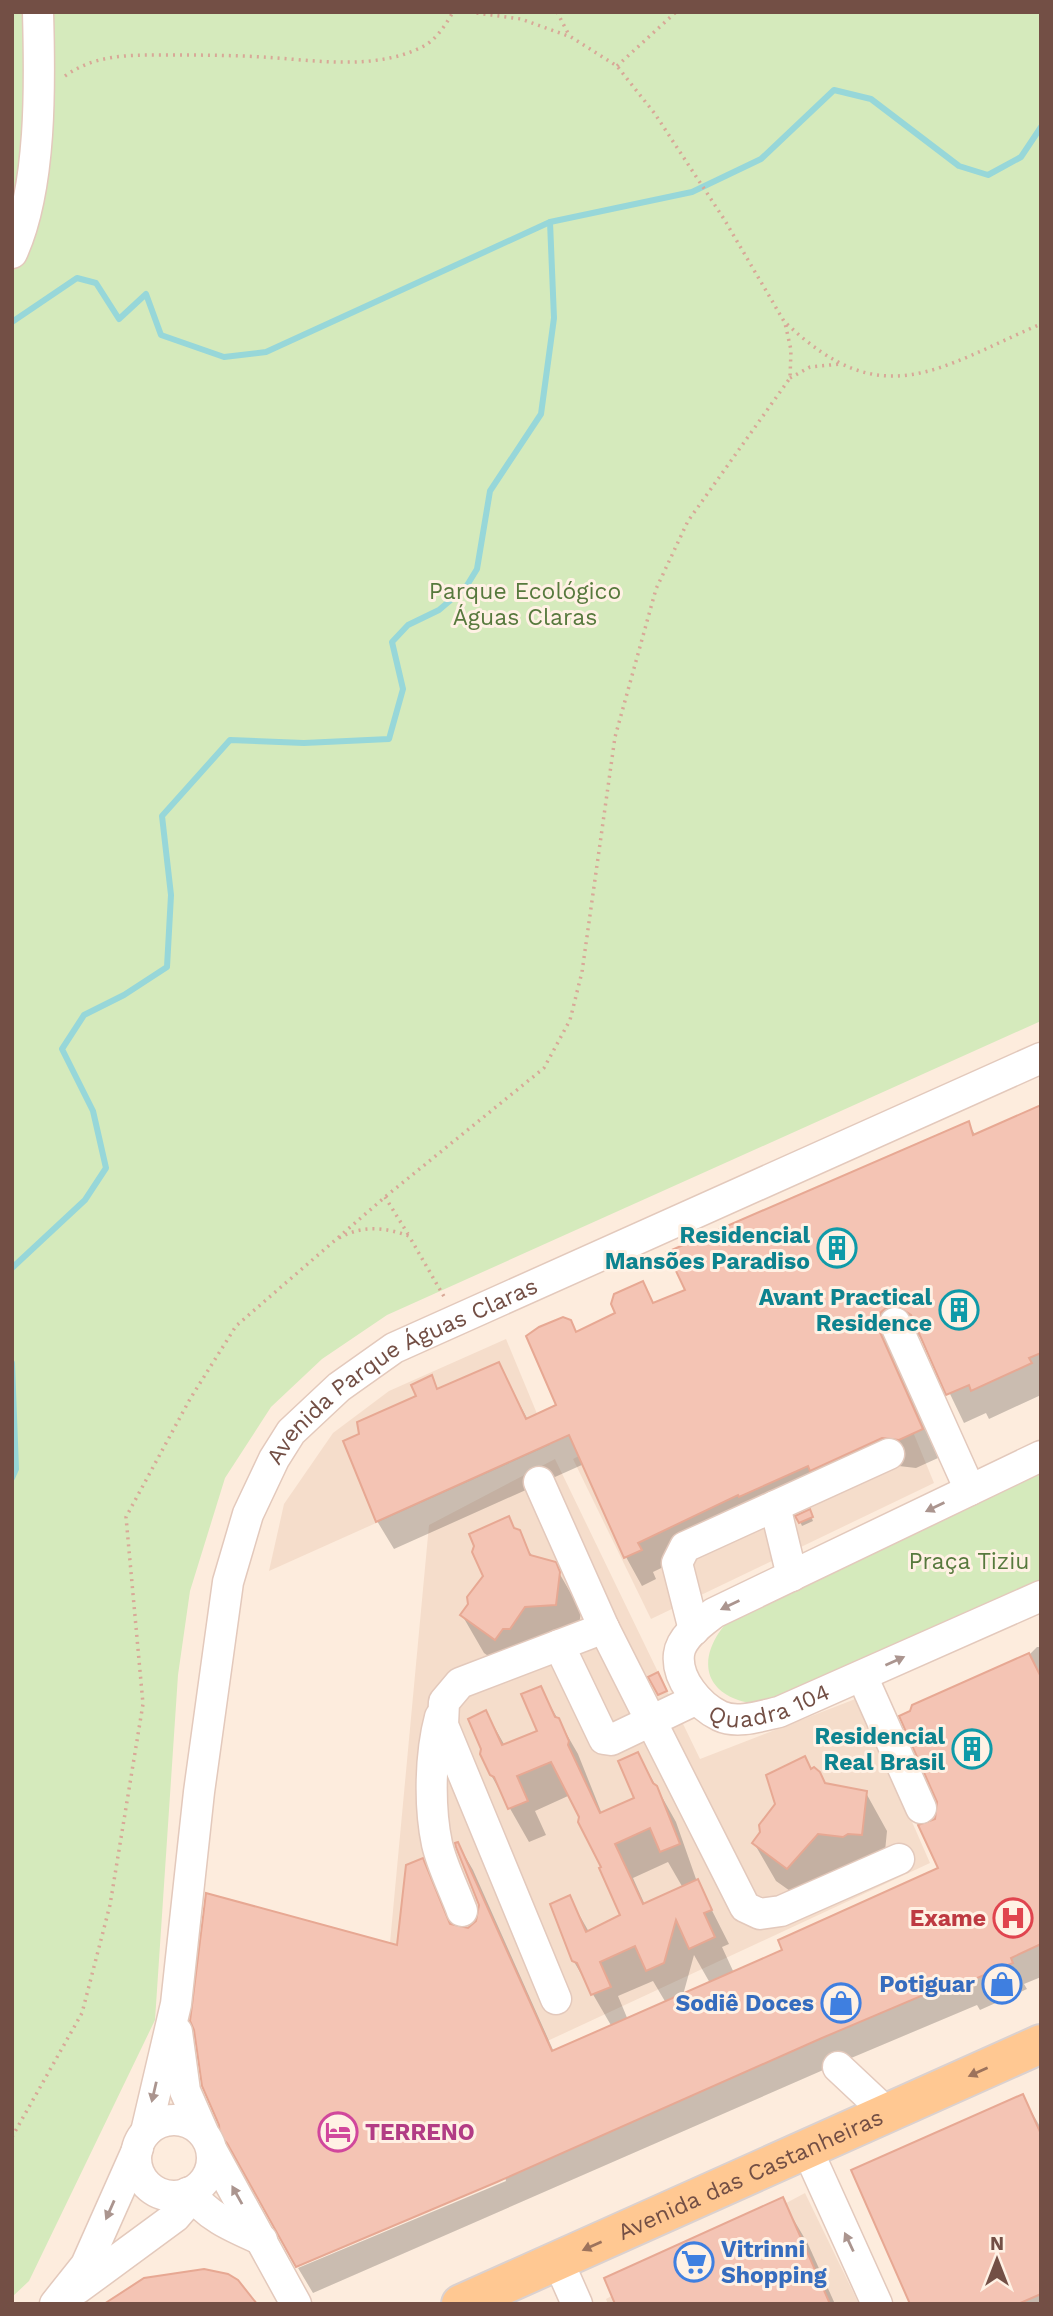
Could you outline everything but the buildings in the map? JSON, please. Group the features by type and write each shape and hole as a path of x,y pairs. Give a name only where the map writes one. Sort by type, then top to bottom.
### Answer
{"main road":[{"name":"Avenida das Castanheiras","path":"461,2304 1041,2044"}],"street":[{"path":"12,253 30,186 36,143 40,94 38,12"},
{"name":"Avenida Parque Águas Claras","path":"56,2304 86,2265 142,2140 176,2004 199,1792 228,1582 248,1514 274,1459 291,1432 339,1387 394,1348 1041,1058"},
{"path":"895,1323 970,1490"},
{"path":"694,1630 677,1563 679,1555 695,1541 889,1454"},
{"path":"631,1677 672,1659 694,1630 714,1613 1041,1456"},
{"path":"539,1482 604,1628 745,1907 754,1913 781,1910 898,1859"},
{"path":"775,1506 792,1576"},
{"name":"Quadra 104","path":"672,1659 688,1688 691,1702 721,1716 744,1719 779,1713 1041,1596"},
{"path":"462,1911 437,1843 433,1743 444,1702 460,1684 604,1628"},
{"path":"559,1645 604,1739 611,1740 691,1702"},
{"path":"862,1676 920,1808"},
{"path":"442,1710 443,1725 556,1999"},
{"name":"Avenida Parque Águas Claras","path":"176,2004 178,2058 185,2091 207,2141 296,2304"},
{"path":"838,2067 887,2113"},
{"path":"168,2120 192,2124 207,2141 213,2161 206,2179 189,2193 164,2194 144,2181 136,2159 142,2140 168,2120"},
{"path":"807,2149 877,2304"},
{"path":"189,2193 200,2206 232,2227 262,2240"},
{"name":"Avenida Parque Águas Claras","path":"56,2304 175,2217 187,2203 189,2193"},
{"path":"558,2261 577,2304"}],"path":[{"path":"61,79 98,59 127,55 215,55 351,62 388,58 423,47 442,32 453,12"},
{"path":"469,12 522,19 570,37 617,66 655,114 724,219 785,323 811,347 840,364 866,375 896,378 919,374 964,359 1041,324"},
{"path":"556,12 570,37"},
{"path":"617,66 677,12"},
{"path":"785,323 791,351 790,378"},
{"path":"12,2137 82,2013 110,1905 143,1704 127,1517 190,1399 236,1326 385,1196 544,1068 570,1020 582,972 615,737 656,589 688,521 790,378 810,366 840,364"},
{"path":"385,1196 457,1321"},
{"path":"334,1240 357,1229 388,1229 409,1236"}],"shaded area":[{"path":"863,1310 934,1483 651,1619 573,1459"},
{"path":"506,1339 550,1445 269,1571 284,1504 333,1433 389,1391"},
{"path":"555,1459 700,1759 858,1698 930,1863 455,2084 390,1943 429,1525"},
{"path":"805,2193 859,2304 608,2304 606,2299"}],"green space":[{"name":"Parque Ecológico Águas Claras","path":"12,12 1041,12 1041,1021 387,1315 322,1359 271,1407 225,1478 190,1591 178,1675 155,2020 29,2281 12,2297"},
{"name":"Praça Tiziu","path":"1041,1473 1041,1586 760,1705 733,1698 719,1689 711,1678 708,1666 714,1641 722,1628 743,1608"}],"waterway":[{"path":"12,1268 85,1200 106,1168 93,1111 62,1049 84,1015 124,995 167,967 171,895 162,816 230,740 304,743 389,739 403,689 392,642 408,625 439,610 466,587 477,569 490,491 541,414 554,318 550,222 692,192 761,159 834,90 871,99 959,166 988,175 1021,157 1041,127"},
{"path":"12,322 77,278 96,283 119,319 146,294 161,335 224,357 266,352 550,222"},
{"path":"12,1363 16,1469 12,1478"}],"place":[{"name":"Residencial Mansões Paradiso","path":"837,1248"},
{"name":"Avant Practical Residence","path":"959,1310"},
{"name":"Residencial Real Brasil","path":"972,1749"},
{"name":"Exame","path":"1013,1918"},
{"name":"Potiguar","path":"1002,1984"},
{"name":"Sodiê Doces","path":"841,2003"},
{"name":"TERRENO","path":"338,2132"},
{"name":"Vitrinni Shopping","path":"694,2262"}]}
